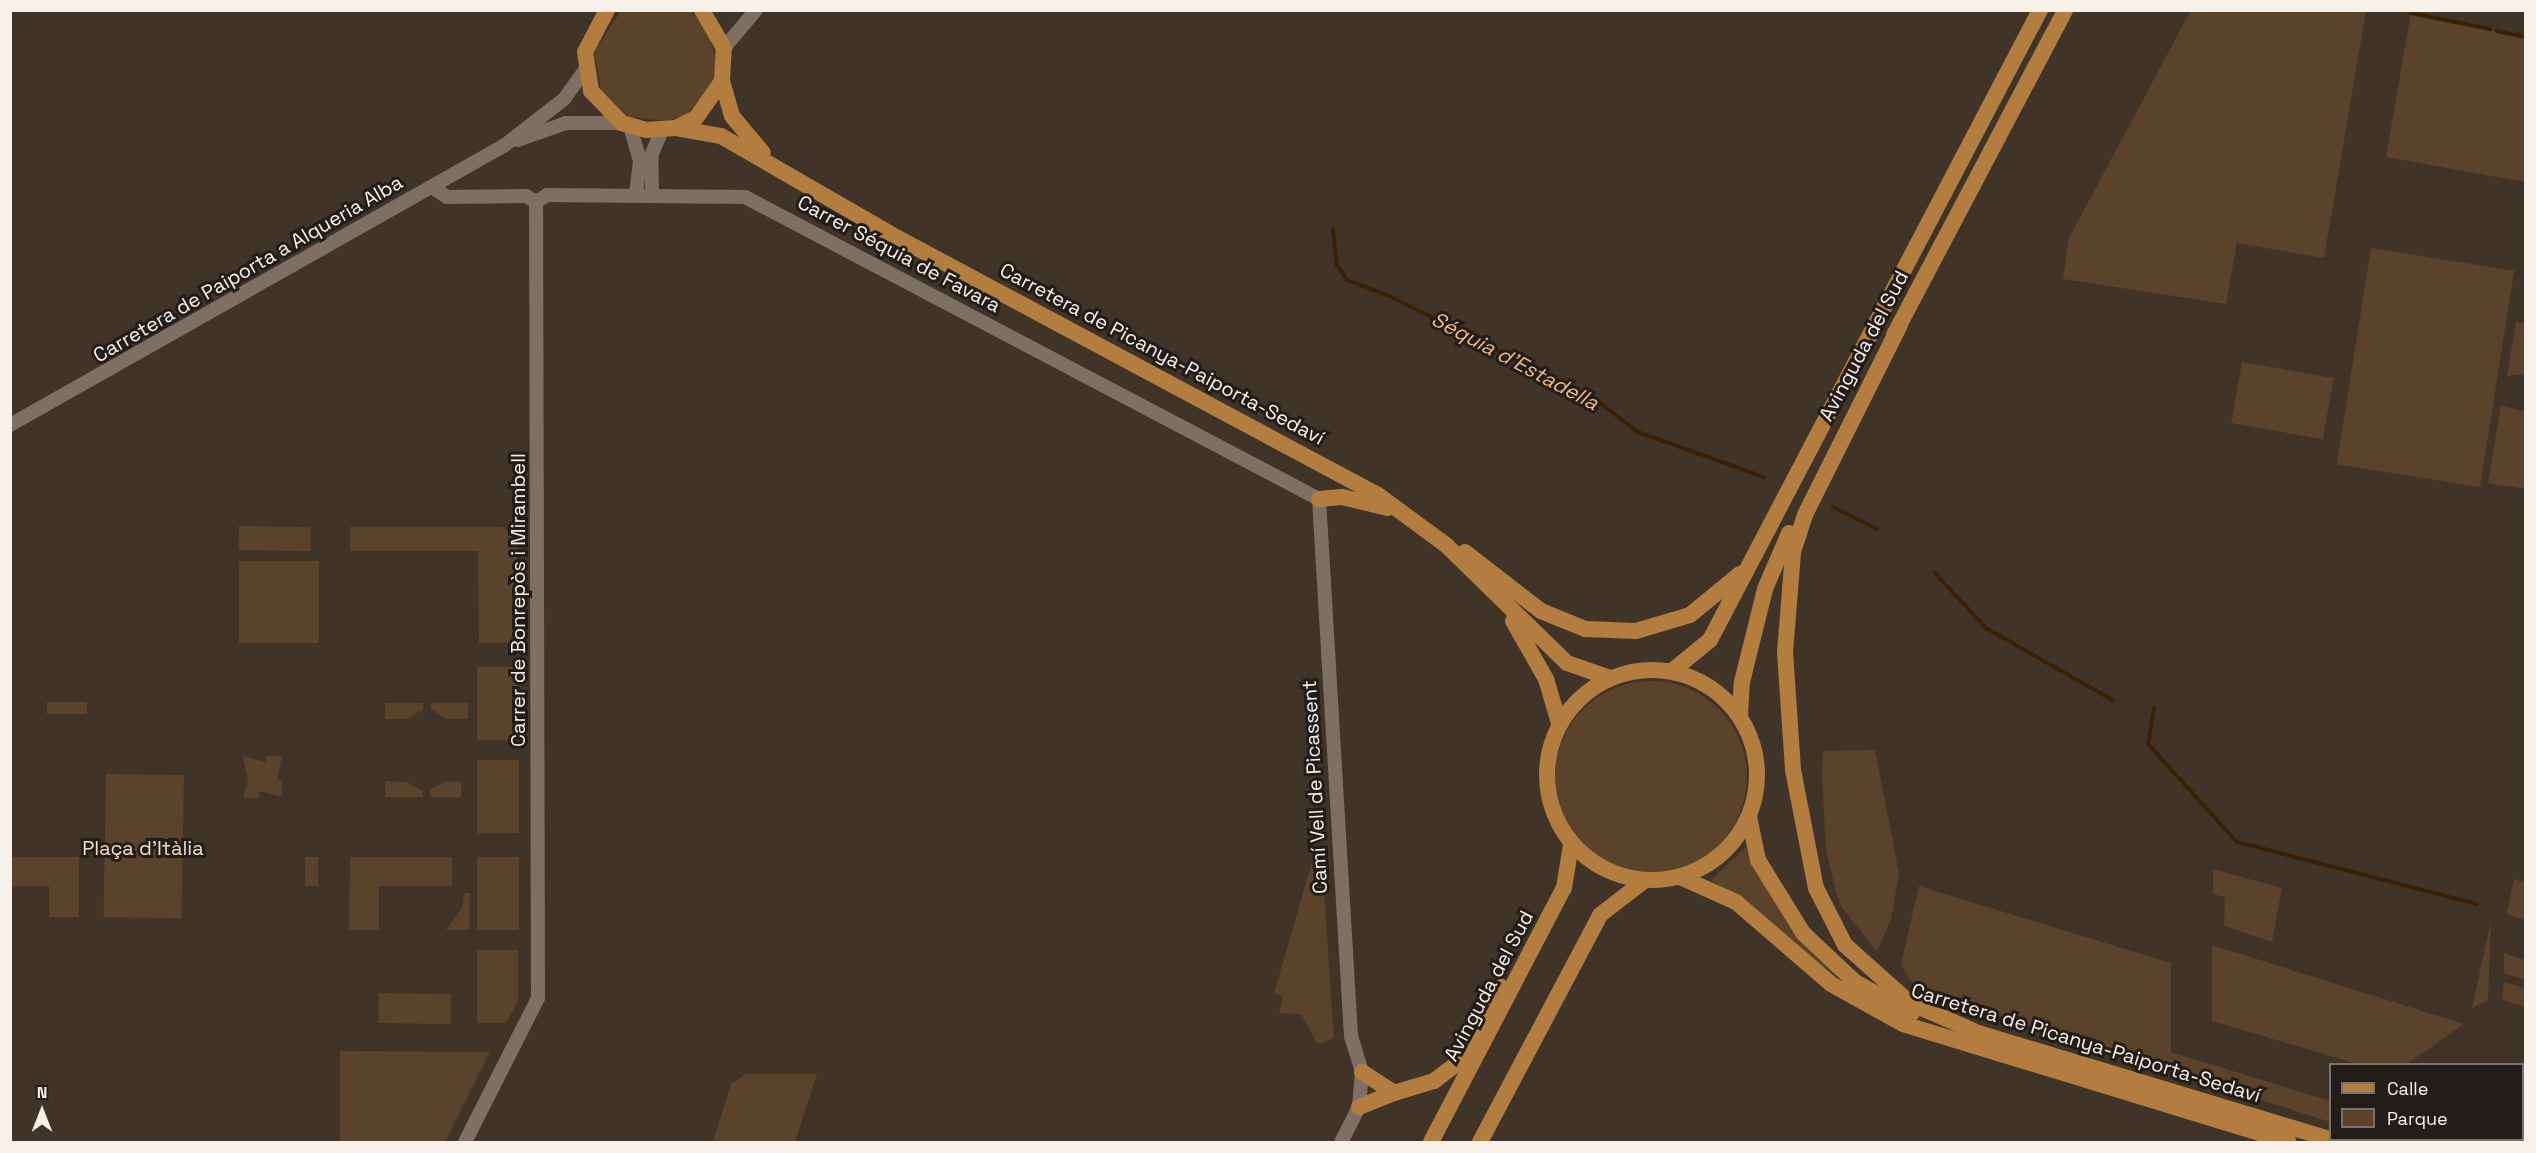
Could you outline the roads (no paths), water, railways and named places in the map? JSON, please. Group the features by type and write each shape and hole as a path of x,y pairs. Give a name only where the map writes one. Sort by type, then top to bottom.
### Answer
{"main road":[{"path":"586,10 590,34 585,70 591,91 626,125"},
{"path":"590,34 607,10"},
{"path":"702,10 724,48 722,81 732,116 786,174"},
{"name":"Avinguda del Sud","path":"1672,671 1710,640 2040,10"},
{"name":"Avinguda del Sud","path":"1740,716 1742,682 1765,589 1799,512 2065,10"},
{"path":"669,129 712,102 722,81"},
{"name":"Carretera de Picanya-Paiporta-Sedaví","path":"626,125 721,136 786,174 1321,461 1404,513 1446,544 1567,663 1610,678"},
{"path":"1900,325 1805,516 1793,553 1785,652 1793,770 1816,888 1845,945 1910,1003 1974,1031"},
{"path":"1319,499 1342,496 1404,513"},
{"path":"1446,544 1473,556 1542,611 1585,629 1636,631 1690,615 1752,563"},
{"name":"Carretera de Picanya-Paiporta-Sedaví","path":"1499,598 1546,679 1559,723"},
{"path":"1640,670 1672,671 1698,680 1740,716 1754,748 1757,771 1749,817 1713,862 1680,877 1644,881 1600,867 1571,845 1554,817 1546,786 1548,754 1559,723 1581,697 1610,678 1640,670"},
{"name":"Carretera de Picanya-Paiporta-Sedaví","path":"1749,817 1758,860 1803,933 1836,967 1897,1007 2329,1138"},
{"name":"Avinguda del Sud","path":"1431,1143 1564,888 1571,845"},
{"name":"Carretera de Picanya-Paiporta-Sedaví","path":"1680,877 1736,902 1831,984 1903,1024 2289,1143"},
{"path":"1480,1143 1600,915 1644,881"},
{"path":"1359,1107 1434,1081 1454,1066 1512,967 1541,933"},
{"path":"1362,1072 1394,1093"}],"street":[{"path":"724,48 756,10"},
{"name":"Carretera de Paiporta a Alqueria Alba","path":"10,425 504,145 564,99 585,70"},
{"name":"Carretera de Paiporta a Alqueria Alba","path":"504,145 566,123 626,125"},
{"path":"626,125 640,161 636,195"},
{"path":"652,195 651,156 669,129"},
{"name":"Carrer Séquia de Favara","path":"432,187 447,196 526,196 536,202 547,195 745,196 1319,499"},
{"name":"Carrer de Bonrepòs i Mirambell","path":"465,1143 538,998 536,202"},
{"name":"Camí Vell de Picassent","path":"1319,499 1351,1036 1362,1072"},
{"path":"1341,1143 1359,1107 1362,1072"}],"waterway":[{"path":"2411,13 2490,29"},
{"path":"2497,31 2526,37"},
{"name":"Séquia d'Estadella","path":"1333,229 1337,265 1347,280 1390,296 1596,400 1638,432 1764,477"},
{"path":"1833,507 1877,529"},
{"path":"1935,573 1986,628 2114,701"},
{"path":"2154,708 2148,744 2237,842 2476,904"}],"park label":[{"name":"Plaça d'Itàlia","path":"143,848"}]}
